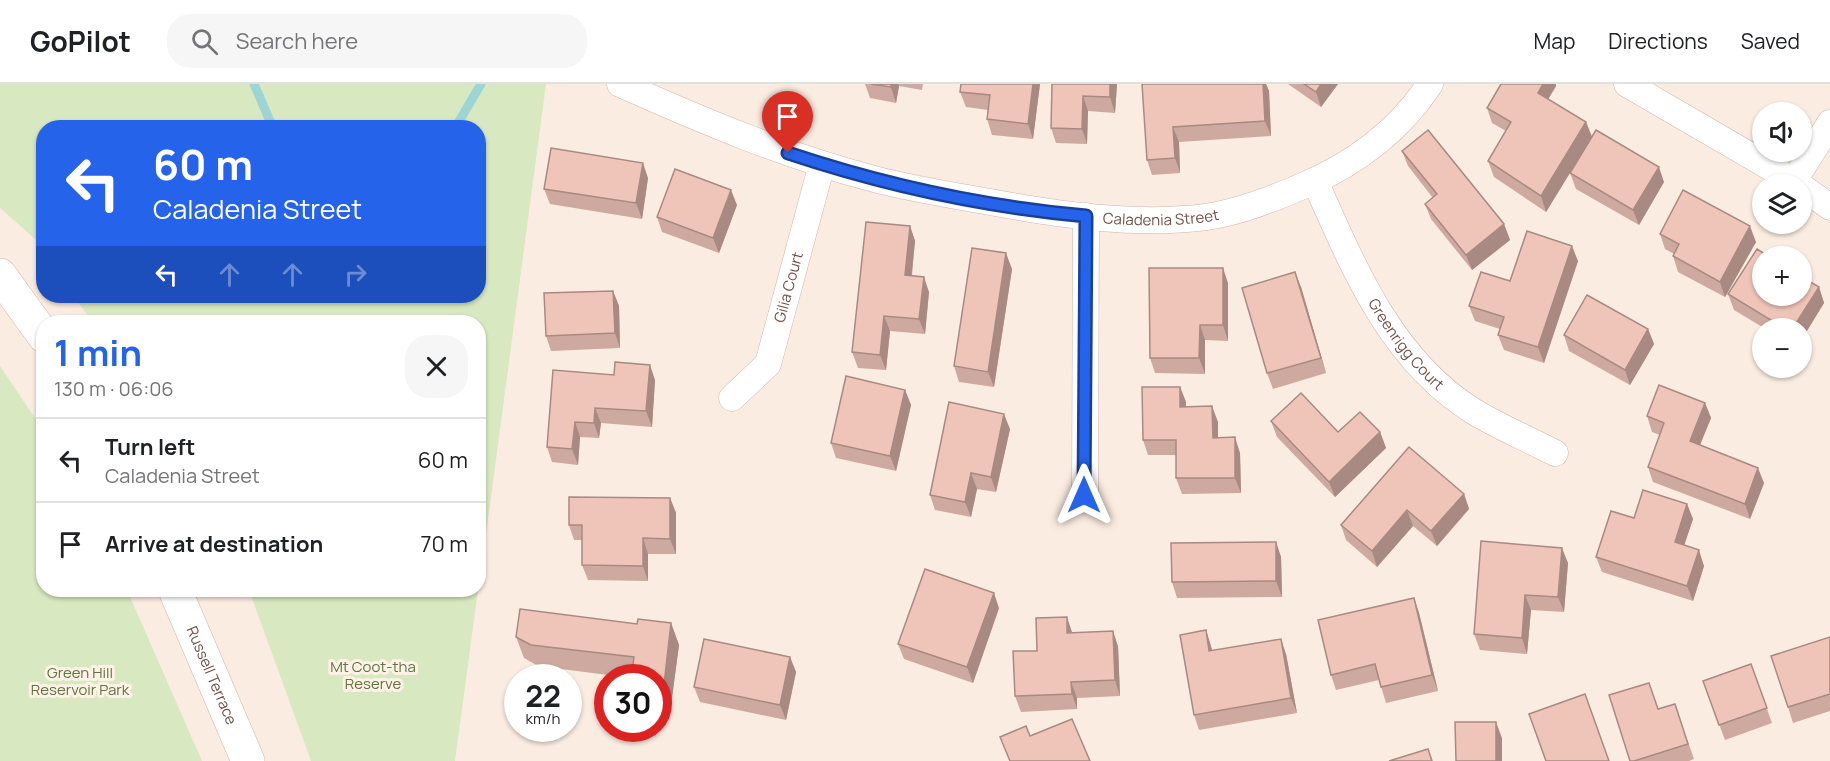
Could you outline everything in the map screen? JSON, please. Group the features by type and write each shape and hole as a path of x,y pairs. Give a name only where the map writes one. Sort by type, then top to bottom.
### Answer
{"main road":[{"path":"0,275 36,325"},
{"name":"Russell Terrace","path":"179,597 248,761"}],"street":[{"name":"Caladenia Street","path":"620,84 719,128 822,164 875,179 932,191 1086,216 1162,220 1207,217 1244,209 1333,174 1363,155 1391,130 1430,84"},
{"path":"1628,84 1781,174"},
{"path":"1803,174 1830,123"},
{"name":"Gilia Court","path":"732,398 768,364 822,164"},
{"name":"Greenrigg Court","path":"1315,181 1375,306 1397,340 1420,367 1444,390 1473,411 1555,453"},
{"path":"1812,194 1830,207"},
{"path":"1084,495 1086,216"}],"green space":[{"path":"0,84 546,84 486,534 486,315 87,315 79,303 486,303 486,120 36,120 36,240 0,208"},
{"name":"Green Hill Reservoir Park","path":"0,366 36,420 36,597 130,597 202,761 0,761"},
{"name":"Mt Coot-tha Reserve","path":"252,597 477,597 455,761 311,761"}],"building":[{"path":"871,84 891,84 891,87"},
{"path":"961,84 1033,84 1028,124 987,119 990,95 960,92"},
{"path":"1052,84 1110,84 1110,97 1083,96 1082,129 1051,128"},
{"path":"1142,84 1263,84 1265,121 1173,127 1175,158 1147,160"},
{"path":"1304,84 1321,84 1316,92"},
{"path":"1501,84 1543,84 1538,93 1586,122 1541,196 1488,161 1511,122 1487,108"},
{"path":"1428,130 1504,224 1466,255 1425,204 1437,194 1402,151"},
{"path":"1596,130 1659,167 1633,210 1570,173"},
{"path":"551,148 643,163 636,203 544,189"},
{"path":"675,169 731,190 713,238 657,217"},
{"path":"1683,190 1750,226 1720,282 1673,256 1679,244 1660,234"},
{"path":"866,222 910,226 905,275 924,277 919,319 884,316 880,355 852,352"},
{"path":"1527,231 1572,246 1538,347 1498,335 1504,317 1469,306 1481,272 1510,281"},
{"path":"972,248 1006,253 988,372 954,366"},
{"path":"1752,257 1752,306 1807,306 1799,318 1768,318 1728,294"},
{"path":"1149,268 1223,268 1223,325 1200,325 1199,358 1150,358"},
{"path":"1295,272 1321,358 1267,373 1242,288"},
{"path":"1812,283 1819,287 1812,298"},
{"path":"613,291 615,333 546,336 544,293"},
{"path":"1587,295 1648,329 1625,370 1564,335"},
{"path":"615,362 650,365 646,411 595,408 594,423 575,422 572,449 547,447 553,370 614,375"},
{"path":"846,376 905,390 890,456 831,443"},
{"path":"1659,385 1705,403 1690,441 1758,468 1745,504 1648,467 1664,423 1647,416"},
{"path":"1142,387 1180,387 1180,407 1212,406 1213,438 1235,437 1235,478 1176,478 1176,440 1143,440"},
{"path":"1301,393 1338,432 1360,412 1380,432 1329,482 1271,421"},
{"path":"949,402 1004,414 991,477 971,473 965,502 930,495"},
{"path":"1409,447 1464,494 1431,531 1407,510 1372,551 1341,525"},
{"path":"1643,490 1687,504 1675,542 1699,550 1687,586 1596,557 1611,511 1634,518"},
{"path":"569,497 670,498 670,539 643,538 643,566 582,565 582,525 569,525"},
{"path":"1481,541 1562,548 1558,597 1525,595 1522,638 1474,634"},
{"path":"1276,542 1276,581 1172,582 1171,543"},
{"path":"925,569 994,593 967,667 898,644"},
{"path":"1414,598 1432,675 1381,687 1375,664 1331,675 1318,620"},
{"path":"520,609 637,624 638,619 671,623 666,664 633,664 634,657 531,645 516,637"},
{"path":"1067,617 1067,633 1113,631 1115,680 1071,682 1072,694 1015,696 1013,651 1037,651 1036,618"},
{"path":"1206,630 1209,651 1281,639 1291,698 1194,715 1180,635"},
{"path":"1830,637 1830,694 1788,707 1771,656"},
{"path":"704,639 790,657 780,705 694,687"},
{"path":"1751,664 1767,708 1719,725 1703,681"},
{"path":"1649,683 1658,709 1675,704 1688,744 1630,761 1609,695"},
{"path":"1585,694 1609,761 1546,761 1529,714"},
{"path":"1072,719 1090,761 1010,761 1000,737 1026,726 1030,736"},
{"path":"1455,722 1496,722 1496,761 1456,761"},
{"path":"1428,749 1432,761 1389,761"}],"waterway":[{"path":"254,84 270,120"},
{"path":"460,120 481,84"}],"route":[{"path":"788,153 875,179 1058,214 1086,216 1084,495"}]}
